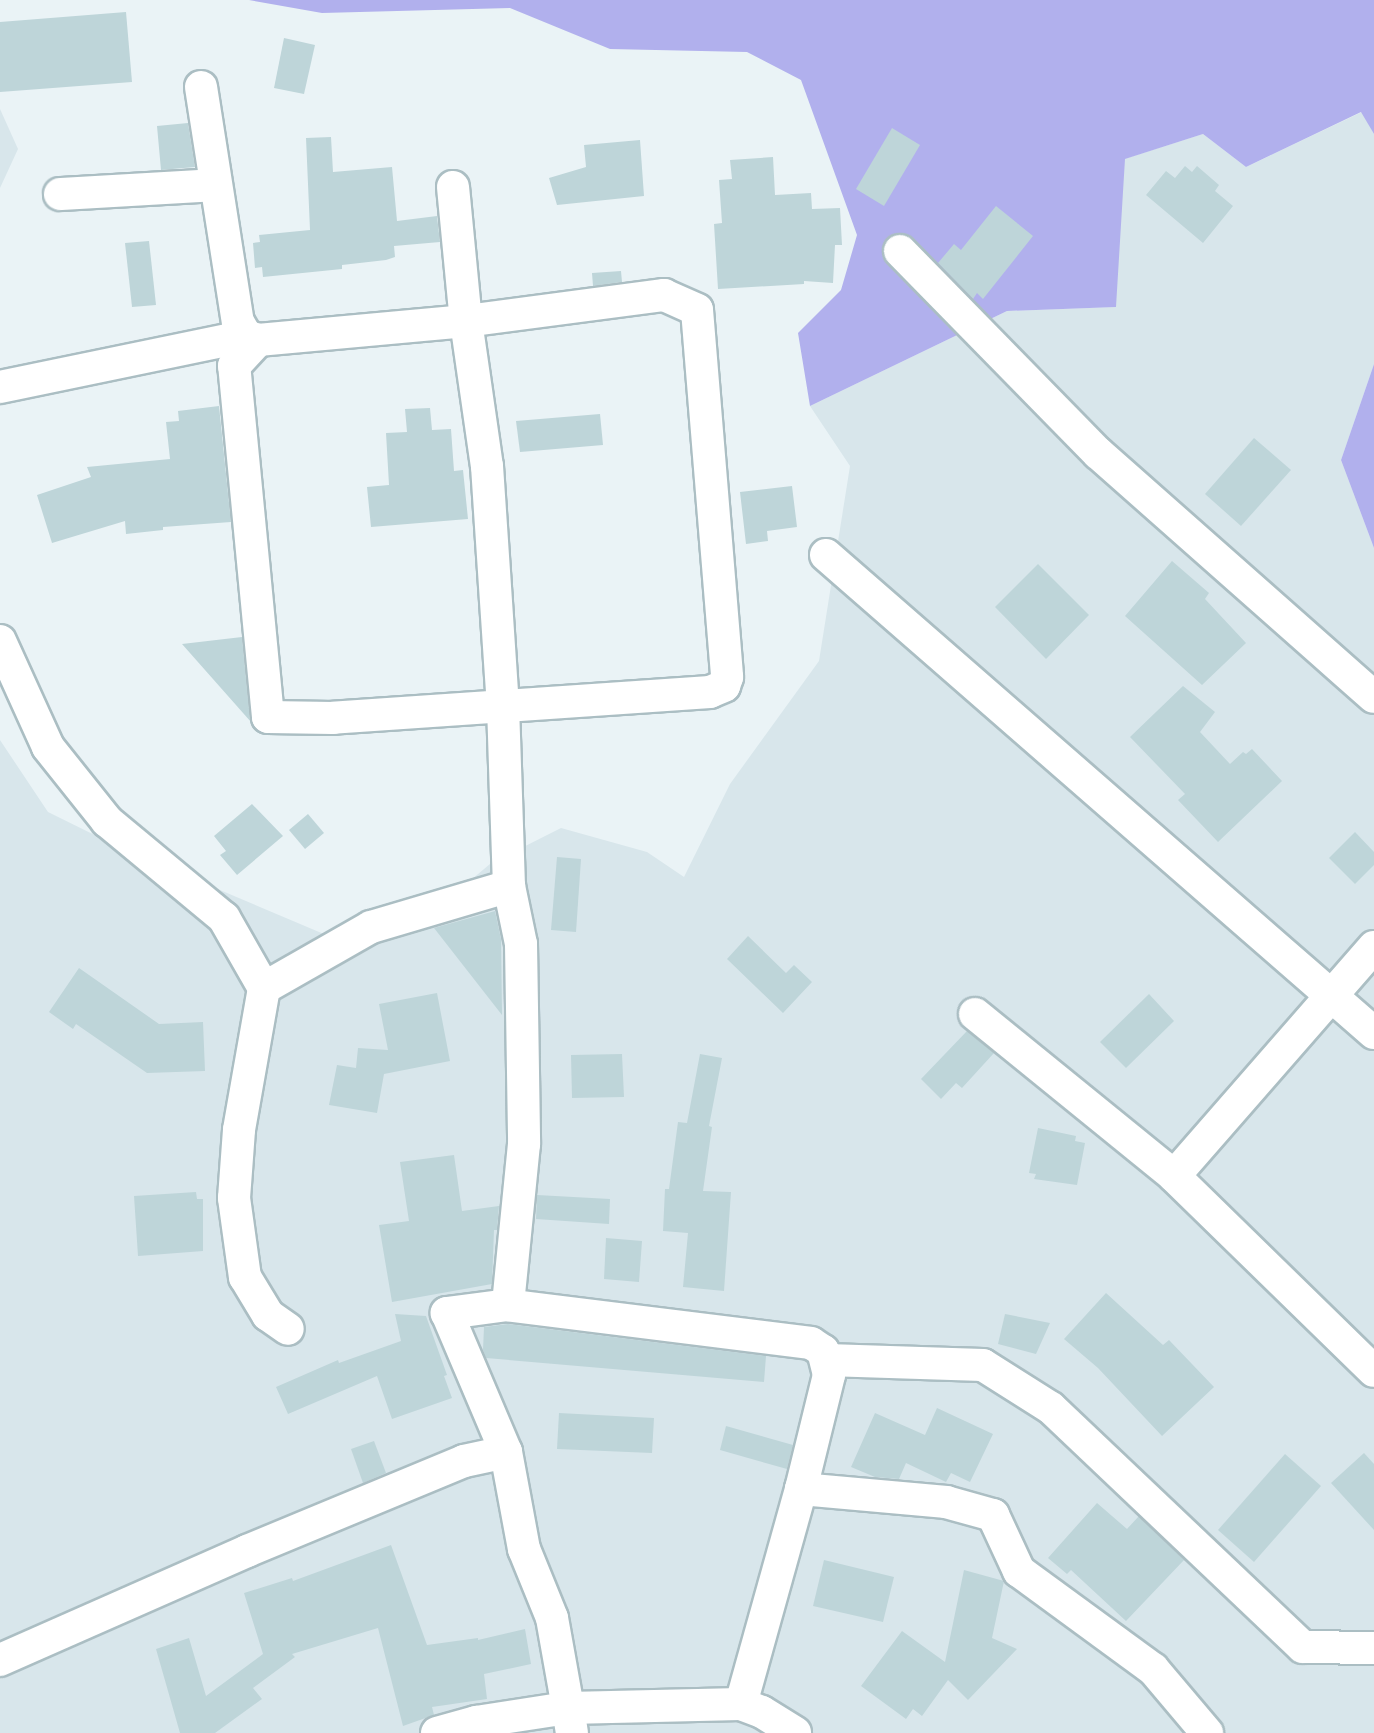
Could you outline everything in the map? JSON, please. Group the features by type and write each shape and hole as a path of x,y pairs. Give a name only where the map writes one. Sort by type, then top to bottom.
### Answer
{"street":[{"path":"201,87 214,185 239,322 252,338"},
{"path":"60,194 214,185"},
{"path":"453,187 466,321 487,467 503,706 509,886 521,944 524,1144 508,1305"},
{"path":"900,251 1097,453 1374,697"},
{"path":"0,387 252,338 466,321 664,295 697,310 727,677 724,686 710,692 332,718 268,717 234,366 252,338"},
{"path":"827,555 1374,1033"},
{"path":"0,641 48,747 107,821 224,918 264,988 239,1130 234,1198 245,1277 268,1315 288,1329"},
{"path":"264,988 371,927 509,886"},
{"path":"1174,1176 1374,947"},
{"path":"975,1014 1174,1176 1374,1371"},
{"path":"570,1721 552,1618 524,1549 506,1452 447,1313 508,1305 811,1343 823,1351 828,1374 801,1489 741,1704"},
{"path":"827,1360 983,1365 1051,1408 1303,1647 1374,1648"},
{"path":"0,1660 247,1551 464,1461 506,1452"},
{"path":"801,1489 946,1502 993,1515 1019,1571 1153,1668 1207,1733"},
{"path":"437,1733 476,1722 570,1721 741,1704 762,1712 795,1733"}],"shaded area":[{"path":"249,0 1374,0 1374,134 1361,112 1246,167 1203,134 1125,159 1116,307 1007,311 810,406 798,333 841,290 857,235 801,80 747,52 610,49 510,8 322,13"},
{"path":"0,109 18,149 0,188"},
{"path":"1362,112 1374,134 1374,364 1341,460 1374,548 1374,1733 0,1733 0,740 48,812 123,849 338,940 416,926 490,864 561,828 647,852 684,877 730,784 819,661 850,466 810,406 1007,311 1115,307 1124,159 1203,134 1246,167"},
{"path":"1374,364 1374,548 1341,460"}],"building":[{"path":"126,12 132,82 0,92 0,22"},
{"path":"284,38 315,45 304,94 274,88"},
{"path":"188,123 195,167 161,170 157,126"},
{"path":"892,128 920,145 884,206 856,189"},
{"path":"331,137 333,172 392,167 397,221 437,216 440,242 394,246 395,257 342,265 342,269 263,277 262,267 255,268 253,243 260,242 259,235 310,230 306,138"},
{"path":"640,140 644,196 557,205 549,178 586,167 584,145"},
{"path":"773,157 775,195 811,193 812,209 840,208 842,245 835,245 833,283 804,281 804,284 718,289 714,224 722,223 719,180 732,179 730,160"},
{"path":"1185,166 1192,172 1197,166 1219,185 1215,191 1233,206 1203,243 1146,195 1166,171 1175,178"},
{"path":"996,206 1033,236 983,299 977,293 973,299 938,263 954,244 961,250"},
{"path":"149,241 156,305 132,307 125,243"},
{"path":"621,271 622,282 593,286 592,273"},
{"path":"219,406 231,522 163,527 163,530 126,534 125,521 52,543 37,495 91,477 87,467 170,459 166,422 179,421 178,411"},
{"path":"430,408 432,430 451,429 454,471 463,470 468,519 371,527 367,487 389,485 386,433 407,432 405,409"},
{"path":"600,414 603,445 520,452 516,421"},
{"path":"1254,438 1291,470 1241,526 1205,494"},
{"path":"792,486 797,527 767,531 768,541 746,544 740,492"},
{"path":"1172,561 1209,593 1205,599 1246,643 1202,685 1125,616"},
{"path":"1038,564 1089,615 1046,659 995,607"},
{"path":"242,637 250,719 251,722 182,644"},
{"path":"1183,686 1215,712 1200,732 1230,764 1243,752 1246,754 1252,749 1282,781 1218,842 1178,800 1185,794 1130,737"},
{"path":"252,804 283,836 237,875 220,855 226,851 214,836"},
{"path":"308,814 324,833 305,849 289,830"},
{"path":"1355,832 1374,852 1374,865 1355,884 1329,858"},
{"path":"557,857 581,859 576,932 551,930"},
{"path":"495,911 501,939 502,1015 434,928"},
{"path":"748,936 786,973 794,965 812,982 783,1013 727,959"},
{"path":"79,968 159,1024 203,1022 205,1071 147,1073 76,1024 73,1029 49,1012"},
{"path":"437,993 450,1061 384,1074 377,1113 329,1105 337,1065 356,1068 358,1048 388,1050 379,1004"},
{"path":"1149,994 1174,1021 1126,1068 1100,1042"},
{"path":"967,1031 994,1053 962,1088 956,1083 941,1099 921,1079"},
{"path":"622,1054 624,1097 572,1098 571,1055"},
{"path":"700,1054 722,1058 709,1126 712,1127 703,1191 731,1192 724,1291 683,1287 688,1233 663,1231 665,1189 669,1189 678,1122 687,1123"},
{"path":"1038,1128 1076,1136 1075,1141 1085,1143 1077,1185 1034,1179 1036,1174 1029,1173"},
{"path":"454,1155 462,1211 499,1206 497,1230 494,1230 492,1284 392,1302 379,1225 409,1221 400,1162"},
{"path":"196,1192 197,1199 203,1199 203,1251 138,1256 134,1196"},
{"path":"537,1195 610,1199 609,1224 536,1219"},
{"path":"606,1238 642,1241 639,1282 604,1279"},
{"path":"1106,1293 1163,1345 1169,1340 1214,1387 1162,1436 1098,1368 1064,1339"},
{"path":"395,1314 426,1316 447,1375 444,1376 452,1398 392,1419 377,1376 288,1414 276,1387 338,1360 339,1363 401,1341"},
{"path":"1005,1314 1050,1323 1036,1354 998,1344"},
{"path":"508,1324 766,1356 764,1382 486,1358 483,1350 484,1327"},
{"path":"937,1408 993,1434 970,1482 951,1473 946,1482 906,1463 899,1479 875,1477 851,1467 875,1413 925,1435"},
{"path":"559,1413 654,1418 652,1453 557,1449"},
{"path":"726,1426 793,1445 787,1469 720,1450"},
{"path":"374,1441 386,1473 363,1483 351,1449"},
{"path":"1364,1453 1374,1464 1374,1530 1331,1483"},
{"path":"1285,1454 1321,1486 1254,1562 1218,1530"},
{"path":"1097,1503 1127,1529 1139,1516 1184,1560 1126,1621 1071,1570 1067,1574 1048,1558"},
{"path":"391,1545 427,1645 478,1640 525,1629 531,1664 484,1674 487,1699 432,1707 434,1715 403,1726 378,1628 292,1654 295,1657 253,1688 262,1699 215,1733 180,1733 156,1649 189,1638 206,1696 263,1654 244,1593 292,1578 293,1581"},
{"path":"824,1560 894,1577 883,1622 813,1606"},
{"path":"964,1570 1004,1581 992,1638 1017,1649 968,1700 948,1680 922,1716 913,1709 906,1719 861,1686 902,1631 945,1662"}]}
